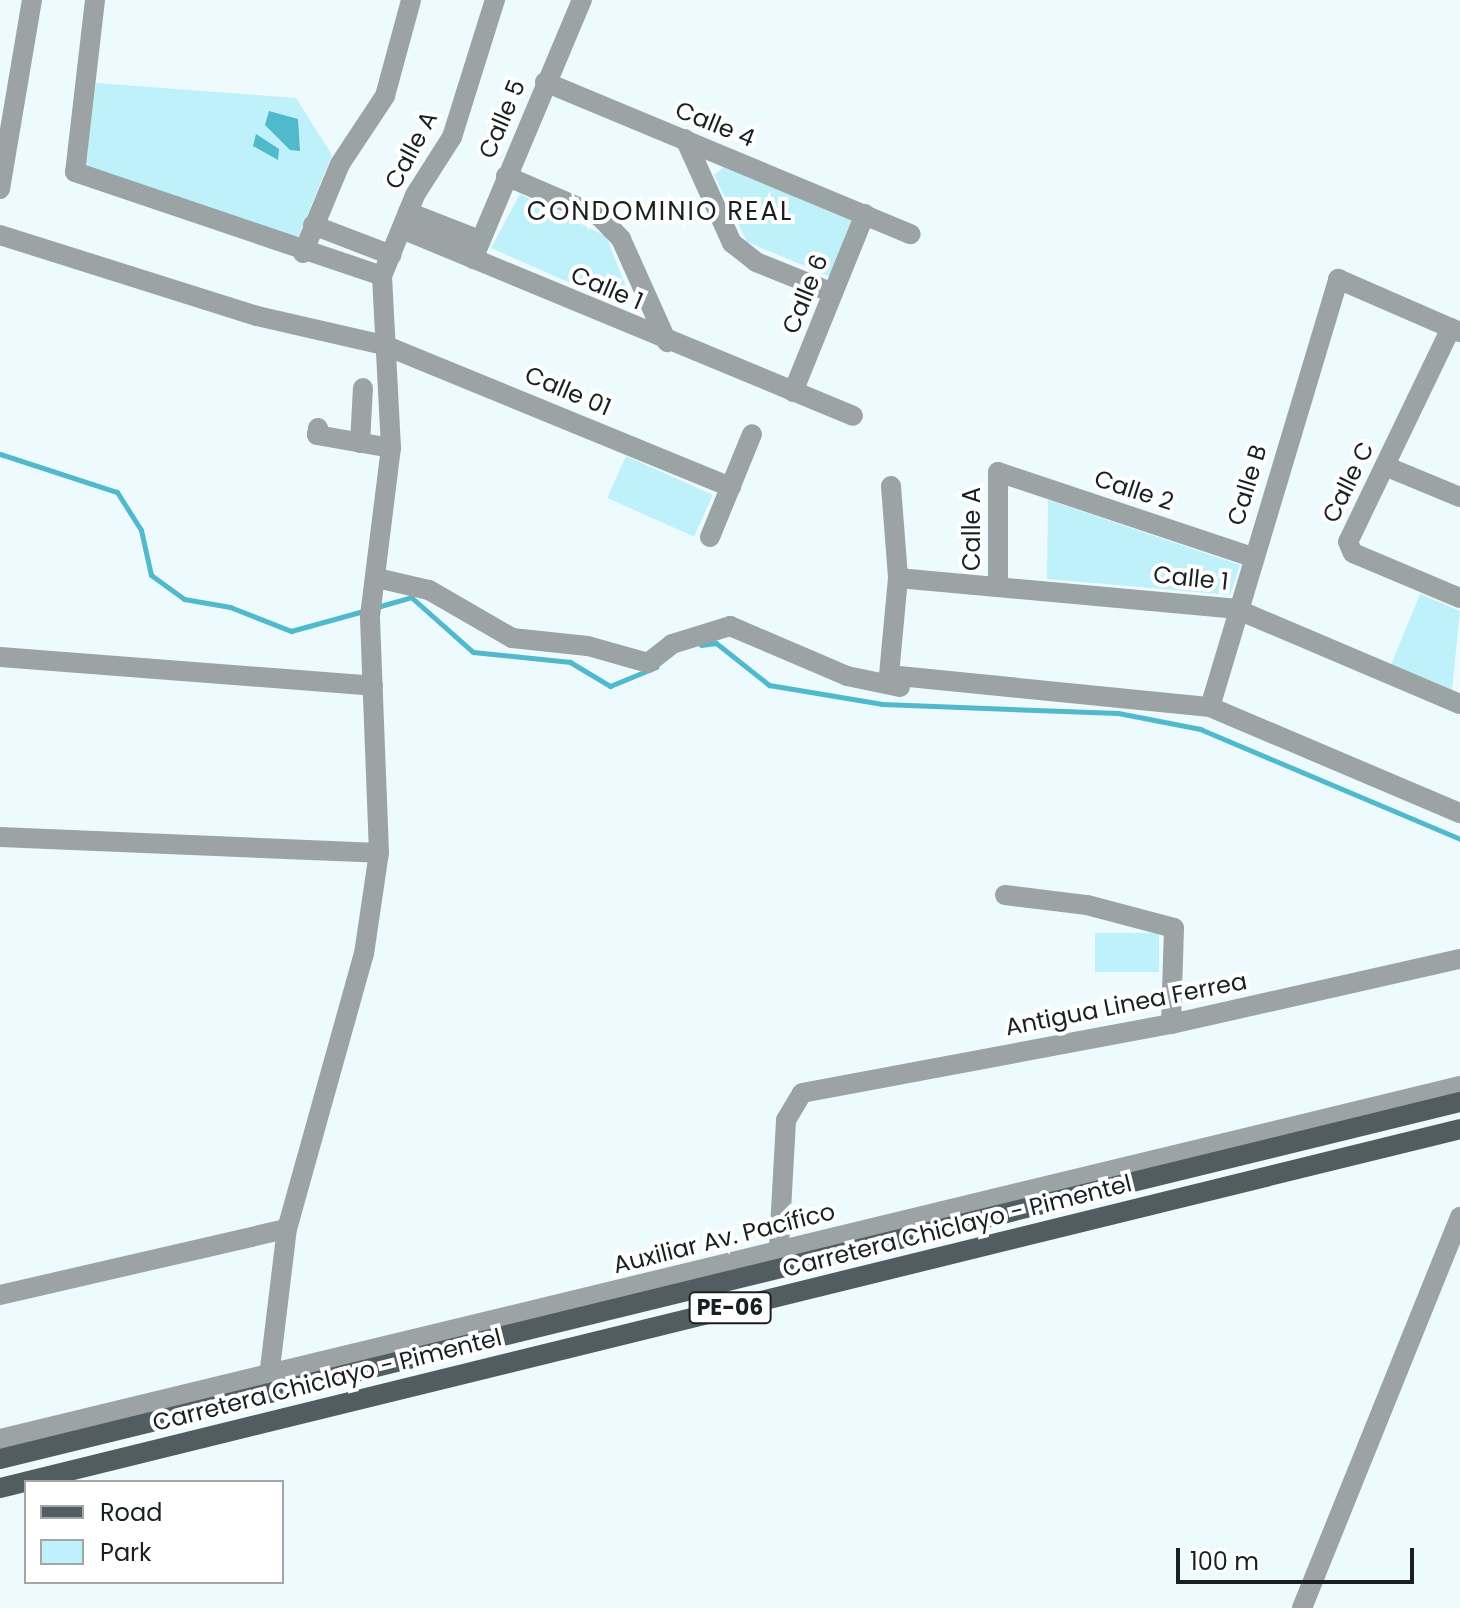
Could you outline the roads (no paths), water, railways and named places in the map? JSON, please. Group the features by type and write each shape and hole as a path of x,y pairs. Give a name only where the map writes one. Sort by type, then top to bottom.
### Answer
{"main road":[{"name":"Carretera Chiclayo - Pimentel","path":"0,1461 268,1384 778,1258 1460,1102"},
{"name":"Carretera Chiclayo - Pimentel","path":"31,1480 1460,1129"},
{"path":"0,1461 2,1487"},
{"name":"Carretera Chiclayo - Pimentel","path":"2,1487 24,1482"}],"street":[{"path":"0,189 32,0"},
{"path":"0,1439 268,1384 287,1229 364,954 379,853 370,616 391,448 382,276 303,253 75,172 95,0"},
{"path":"303,253 340,164 385,96 411,0"},
{"name":"Calle A","path":"382,276 405,220 452,137 495,0"},
{"name":"Calle 5","path":"476,250 582,0"},
{"name":"Calle 4","path":"545,82 911,234"},
{"path":"685,139 732,243 756,262 833,293"},
{"path":"506,176 599,216 621,239 667,342"},
{"name":"Calle 6","path":"793,392 865,214"},
{"name":"Calle 1","path":"405,220 476,250 667,342 853,416"},
{"path":"313,225 391,255"},
{"name":"Calle 01","path":"0,235 269,320 384,345 731,487"},
{"name":"Calle B","path":"1210,707 1236,609 1338,279 1456,330"},
{"name":"Calle C","path":"1456,330 1385,466 1349,550 1460,598"},
{"path":"360,443 363,388"},
{"path":"318,428 317,435 391,448"},
{"path":"710,537 752,434"},
{"path":"1385,466 1460,497"},
{"name":"Calle A","path":"998,472 998,586"},
{"name":"Calle 2","path":"998,472 1252,557"},
{"path":"891,486 898,578 889,675 1210,707 1460,813"},
{"name":"Calle 1","path":"898,578 1236,609 1460,704"},
{"path":"375,585 429,590 512,638 588,646 648,663 672,644 730,626 860,681 900,687"},
{"path":"0,657 373,686"},
{"path":"0,837 379,853"},
{"path":"1005,895 1167,923 1177,941 1171,1024"},
{"name":"Antigua Linea Ferrea","path":"778,1258 786,1120 802,1093 1171,1024 1460,959"},
{"name":"Auxiliar Av. Pacífico","path":"778,1258 1460,1086"},
{"path":"1302,1608 1460,1217"},
{"path":"0,1295 287,1229"}],"water":[{"path":"269,111 298,119 300,151 290,150 265,125"},
{"path":"256,134 279,149 278,160 253,146"}],"waterway":[{"path":"0,454 117,492 141,530 151,575 184,599 230,607 291,631 367,610"},
{"path":"377,607 411,597 473,652 570,662 610,686 656,667"},
{"path":"701,645 716,643 769,685 882,704 1118,713 1200,729 1460,839"}],"district":[{"name":"CONDOMINIO REAL","path":"660,212"}]}
